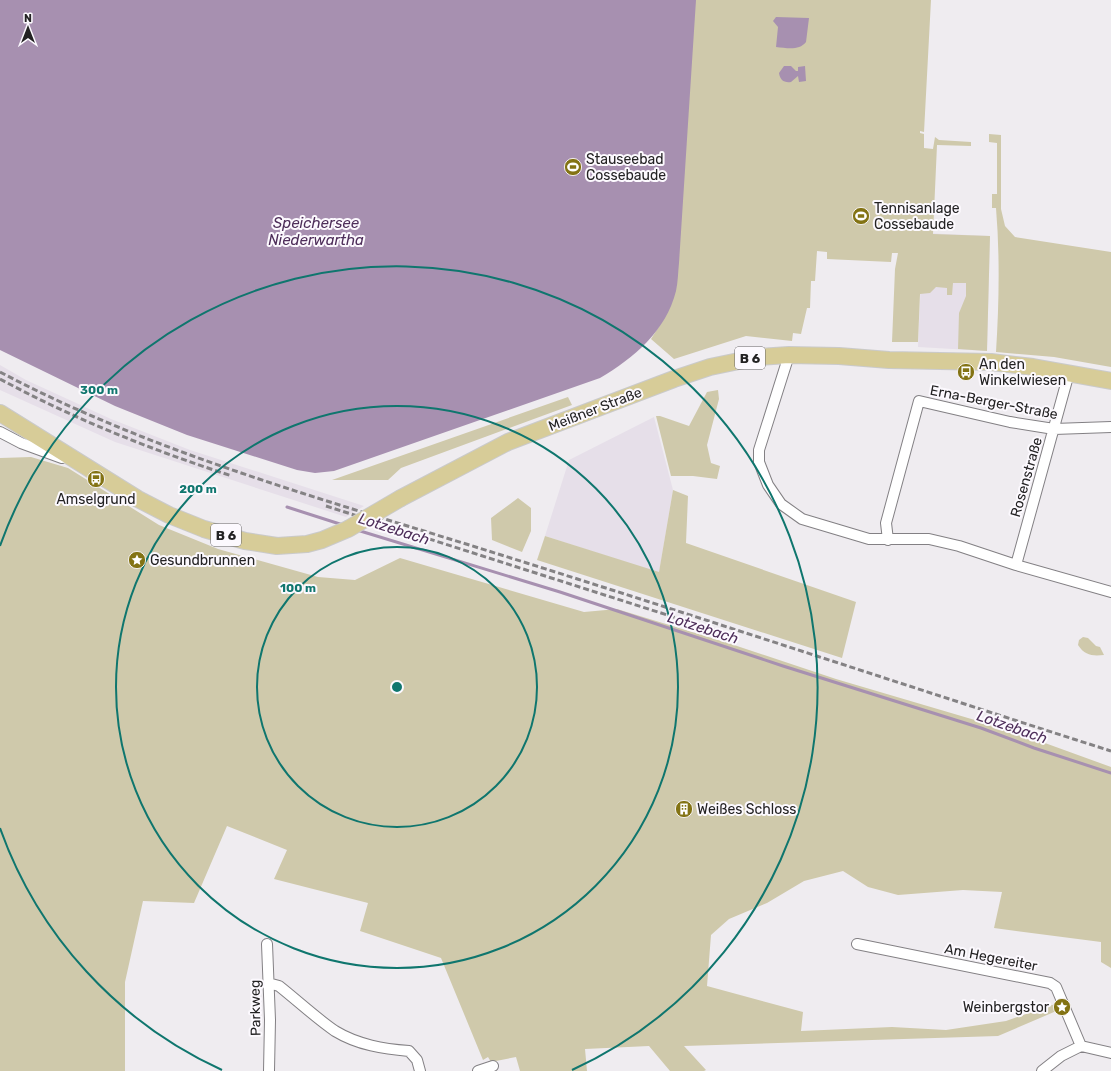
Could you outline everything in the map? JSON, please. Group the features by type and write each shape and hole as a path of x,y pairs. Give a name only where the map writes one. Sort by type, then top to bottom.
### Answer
{"main road":[{"name":"Meißner Straße","path":"70,458 138,499 169,515 204,529 263,545 277,546 307,544 322,540 348,529 401,498 508,442 674,379 733,361 789,354 991,362 1069,373 1111,381"},
{"name":"B 6","path":"0,413 70,458"}],"street":[{"path":"789,354 759,450 759,462 768,484 781,504 802,519 869,539 929,540 959,546 1016,565 1111,592"},
{"name":"Rosenstraße","path":"1016,565 1069,373"},
{"name":"Erna-Berger-Straße","path":"888,540 886,523 919,401 1010,422 1054,429 1111,427"},
{"path":"1,435 64,459 70,458"},
{"name":"Parkweg","path":"267,944 269,1071"},
{"name":"Am Hegereiter","path":"857,944 1050,983 1056,988 1081,1046"},
{"path":"268,983 279,986 336,1031 367,1045 409,1052 417,1060 420,1071"},
{"path":"1042,1071 1061,1056 1081,1046 1111,1053"},
{"path":"478,1071 492,1066"}],"shaded area":[{"path":"512,0 931,0 924,132 920,131 920,133 924,134 924,148 933,149 935,137 939,140 971,142 971,146 937,145 933,234 990,236 987,351 958,349 959,313 966,296 966,283 953,283 952,295 947,295 947,288 936,287 930,293 920,294 918,342 892,342 895,269 898,253 892,253 891,262 827,259 827,252 817,251 815,281 811,281 810,308 807,308 801,334 793,333 792,341 746,336 674,359 651,339 663,320"},
{"path":"989,134 1001,135 1001,209 1005,226 1015,237 1111,252 1111,367 1054,357 996,352 999,262 996,208 992,208 992,194 997,194 997,143 989,142"},
{"path":"923,233 990,236 987,351 918,347"},
{"path":"0,365 26,380 111,419 190,450 364,506 346,517 115,442 0,390"},
{"path":"718,390 719,399 707,445 711,463 720,466 717,479 693,476 671,476 656,416 689,426 707,392"},
{"path":"568,397 572,405 401,468 388,480 332,480"},
{"path":"654,417 673,490 659,573 545,536 569,460"},
{"path":"31,457 68,468 159,525 218,549 318,577 355,580 400,558 584,612 617,609 731,644 836,679 1012,731 1111,767 1111,968 1101,962 1101,942 994,928 1002,892 963,890 898,895 868,887 843,871 804,881 767,903 729,919 711,935 707,986 803,1012 801,1031 892,1027 946,1030 1006,1021 1058,1003 1061,1009 998,1036 684,1046 706,1070 704,1071 670,1071 649,1046 585,1049 587,1071 520,1071 516,1057 491,1062 488,1057 483,1060 441,958 360,931 368,903 274,879 287,850 227,826 194,903 143,901 125,982 125,1071 0,1071 0,458"},
{"path":"673,490 688,496 686,543 856,602 842,658 537,560 545,536 659,572"},
{"path":"518,498 531,508 531,531 522,552 492,540 491,518"},
{"path":"1083,637 1088,638 1096,646 1100,647 1104,655 1093,655 1083,651 1078,645 1079,640"}],"water":[{"name":"Speichersee Niederwartha","path":"0,0 696,0 678,277 676,291 665,319 647,342 625,362 600,378 334,471 315,473 297,470 187,435 115,406 0,350"},
{"path":"776,17 809,18 806,42 800,47 796,48 776,47 778,27 773,21"},
{"path":"784,66 791,66 798,71 798,67 805,66 806,81 799,82 798,76 791,82 786,82 780,78 779,73"}],"waterway":[{"name":"Lotzebach","path":"287,507 343,525"},
{"name":"Lotzebach","path":"357,530 560,592 783,666 981,728 1034,748 1111,773"}],"railway":[{"path":"0,372 120,428 245,474 1111,751"},
{"path":"0,379 28,394 114,433 172,456 232,476"},
{"path":"326,506 733,636"}],"place":[{"name":"Stauseebad Cossebaude","path":"573,167"},
{"name":"Tennisanlage Cossebaude","path":"861,216"},
{"name":"An den Winkelwiesen","path":"966,372"},
{"name":"Amselgrund","path":"96,479"},
{"name":"Gesundbrunnen","path":"137,560"},
{"name":"Weißes Schloss","path":"684,809"},
{"name":"Weinbergstor","path":"1062,1007"}]}
